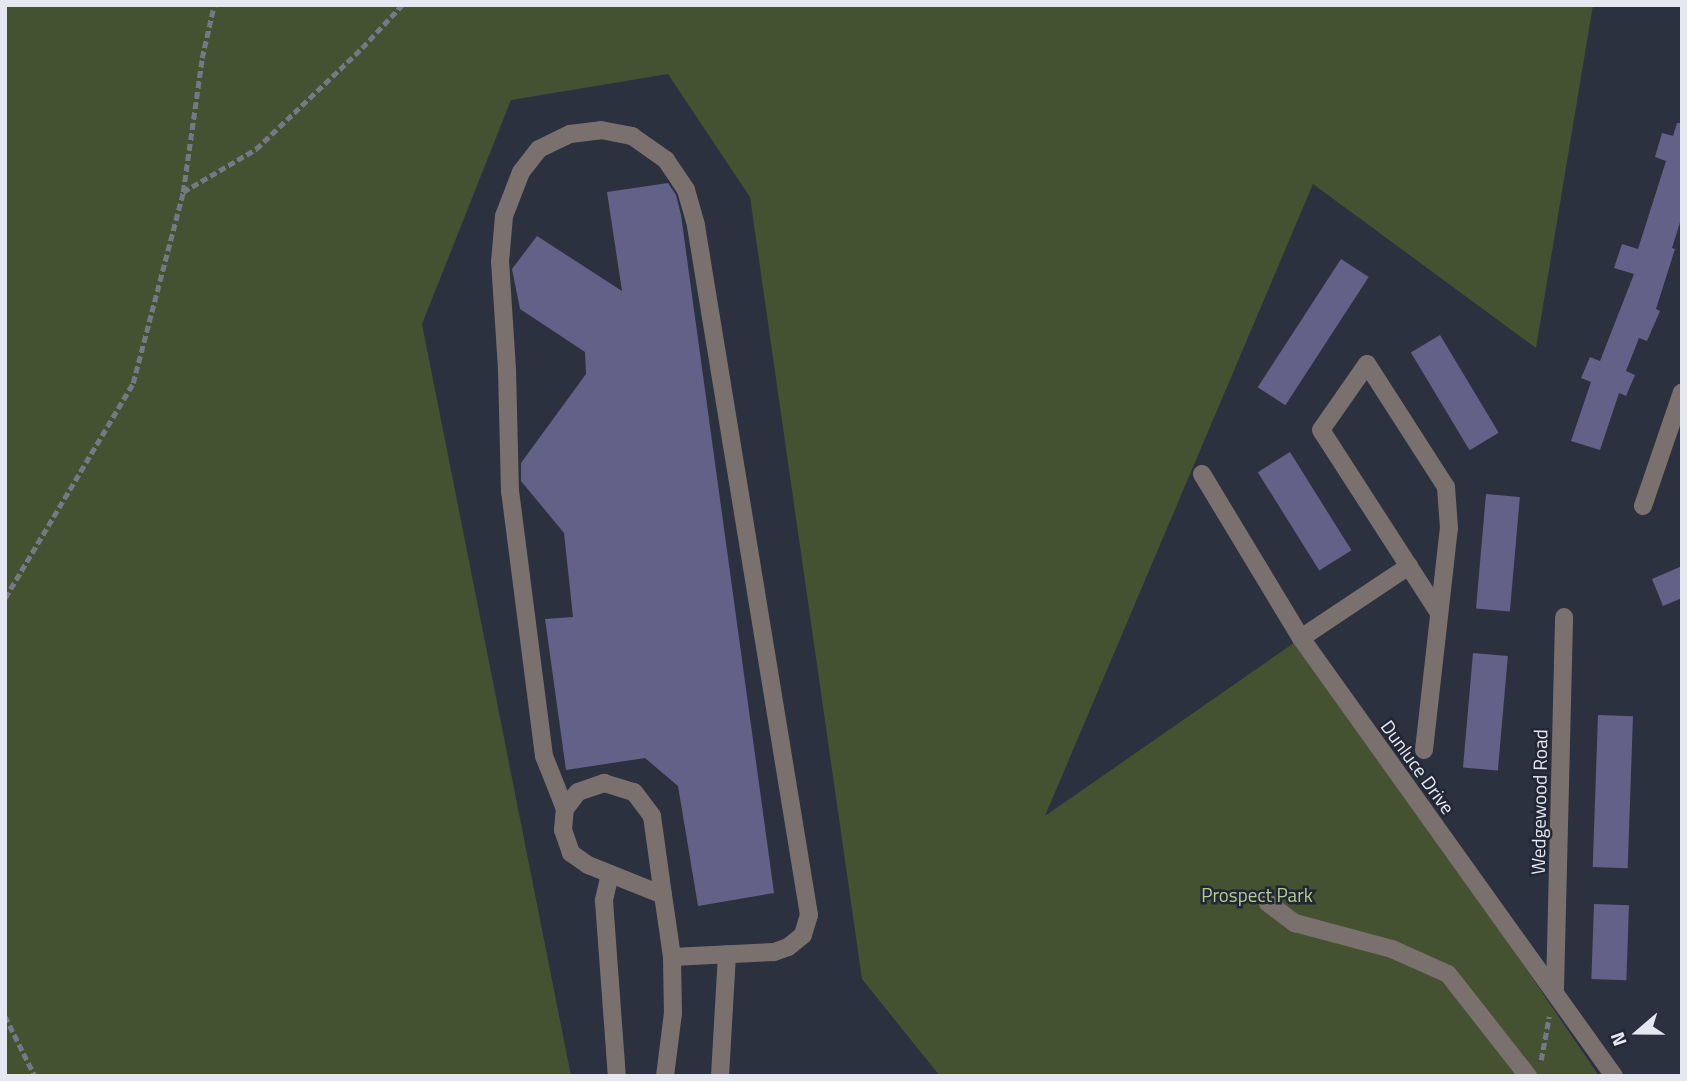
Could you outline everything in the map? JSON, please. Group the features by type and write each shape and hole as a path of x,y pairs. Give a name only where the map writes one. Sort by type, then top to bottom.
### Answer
{"street":[{"path":"663,895 588,865 572,853 562,830 565,809 544,755 510,492 507,369 500,262 504,216 522,172 539,149 570,134 601,130 632,136 666,160 686,190 696,226 809,915 803,935 788,947 774,952 672,957"},
{"path":"1424,750 1449,528 1446,487 1367,364 1321,430 1439,613"},
{"path":"1643,506 1682,392"},
{"name":"Dunluce Drive","path":"1202,474 1301,638 1409,793 1555,989 1614,1076"},
{"path":"1301,638 1409,566"},
{"name":"Wedgewood Road","path":"1555,989 1564,617"},
{"path":"565,809 578,793 604,783 634,792 652,816 672,957 673,1013 665,1076"},
{"path":"610,874 604,901 617,1076"},
{"path":"1268,902 1295,923 1392,949 1448,974 1534,1070"},
{"path":"720,1076 727,954"}],"path":[{"path":"5,598 133,383 183,192 202,58 214,5"},
{"path":"183,192 256,149 362,48 401,5"},
{"path":"1534,1070 1555,989"},
{"path":"5,1016 35,1076"}],"green space":[{"name":"Prospect Park","path":"5,5 1593,5 1536,348 1313,184 1045,816 1301,638 1599,1076 940,1076 862,979 750,197 668,74 511,100 422,324 571,1076 5,1076"}],"building":[{"path":"1677,123 1682,123 1682,216 1672,248 1675,249 1656,309 1660,311 1647,341 1639,338 1626,371 1635,375 1626,396 1619,393 1600,450 1571,441 1591,382 1581,378 1590,357 1600,361 1634,274 1614,268 1622,244 1638,249 1666,161 1655,157 1662,133 1673,136"},
{"path":"668,183 676,195 681,215 774,893 698,906 678,786 645,758 566,770 545,619 573,617 564,533 521,481 521,463 586,374 585,352 520,309 512,269 537,236 622,291 607,192"},
{"path":"1341,259 1369,277 1285,405 1258,387"},
{"path":"1440,335 1499,433 1470,450 1411,353"},
{"path":"1290,452 1351,550 1319,571 1258,472"},
{"path":"1486,494 1520,497 1510,612 1476,609"},
{"path":"1682,566 1682,598 1663,606 1652,579"},
{"path":"1473,653 1508,656 1498,771 1463,768"},
{"path":"1598,715 1633,716 1628,868 1593,867"},
{"path":"1594,904 1629,905 1626,980 1591,979"}]}
